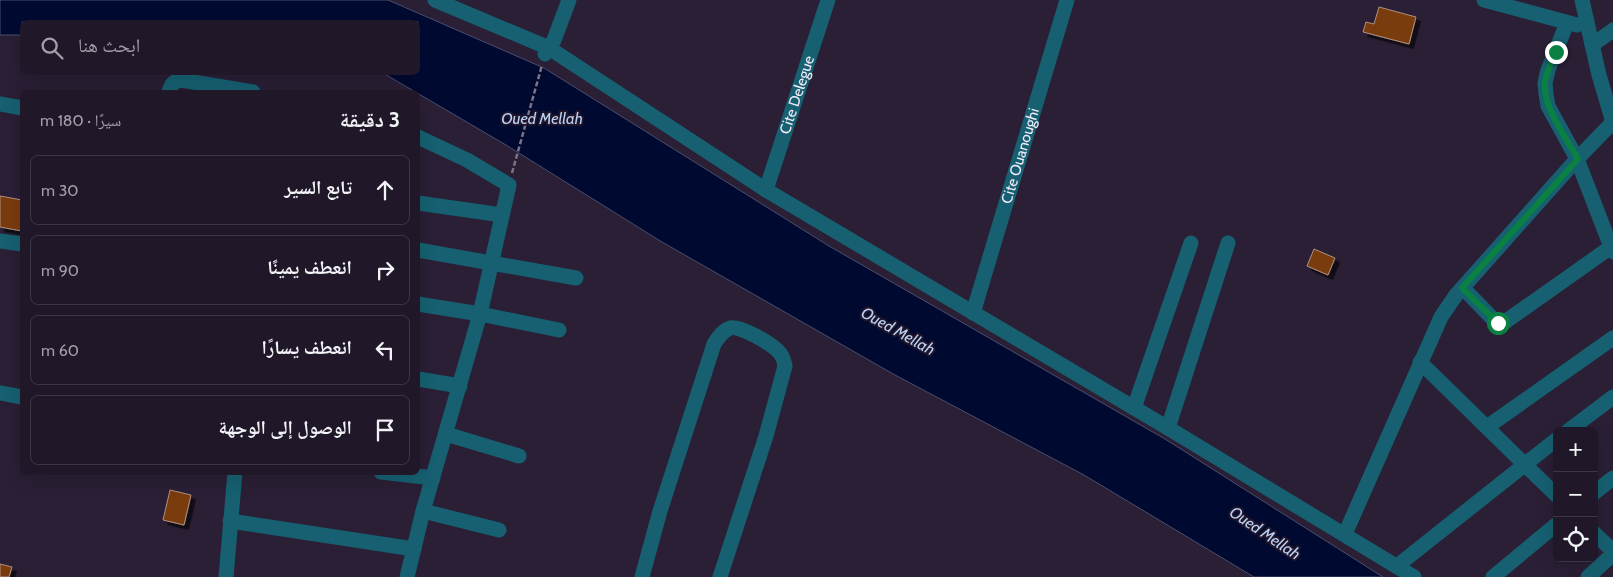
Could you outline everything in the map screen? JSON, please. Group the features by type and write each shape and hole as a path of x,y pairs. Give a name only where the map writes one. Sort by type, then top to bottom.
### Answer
{"street":[{"path":"435,0 547,51 766,190 1168,428 1414,577"},
{"path":"547,51 554,40 569,0"},
{"name":"Cite Delegue","path":"766,190 828,0"},
{"name":"Cite Ouanoughi","path":"973,313 1067,0"},
{"path":"1484,0 1587,27"},
{"path":"1344,534 1441,317 1462,288 1613,122 1599,75 1582,0"},
{"path":"1462,288 1494,320 1502,324 1612,250 1578,159 1548,106 1545,83 1548,70 1567,23"},
{"path":"1592,45 1613,30"},
{"path":"170,90 172,83 181,80 241,90"},
{"path":"0,104 20,108"},
{"path":"407,577 423,511 480,314 510,182 420,138"},
{"path":"420,203 502,215"},
{"path":"0,241 20,244"},
{"path":"1134,408 1191,242"},
{"path":"1168,428 1228,243"},
{"path":"420,250 576,278"},
{"path":"420,304 559,330"},
{"path":"642,577 660,511 714,344 721,334 731,328 740,327 777,349 783,357 784,366 766,436 720,577"},
{"path":"1487,427 1613,338"},
{"path":"1420,362 1553,492"},
{"path":"420,379 460,386"},
{"path":"0,393 20,397"},
{"path":"1573,427 1613,397"},
{"path":"446,434 519,456"},
{"path":"1397,566 1553,442"},
{"path":"226,577 235,475"},
{"path":"407,475 433,478"},
{"path":"1598,490 1613,478"},
{"path":"423,511 499,530"},
{"path":"230,521 414,549"},
{"path":"1493,577 1553,527"},
{"path":"1588,577 1613,553 1598,537"}],"path":[{"path":"510,182 547,51"}],"water":[{"name":"Oued Mellah","path":"0,0 388,0 544,68 829,246 1165,439 1383,577 1254,577 1084,475 895,375 662,242 506,145 420,95 420,90 412,90 386,75 420,75 420,20 20,20 20,35 0,35"}],"building":[{"path":"1379,7 1416,17 1409,44 1363,32 1366,22 1374,24"},
{"path":"0,196 20,200 20,231 0,227"},
{"path":"1314,249 1335,258 1328,275 1307,266"},
{"path":"170,490 191,495 184,525 163,520"},
{"path":"0,564 12,567 9,577 0,577"}],"route":[{"path":"1498,323 1462,288 1578,159 1548,106 1545,83 1548,70 1556,52"}]}
